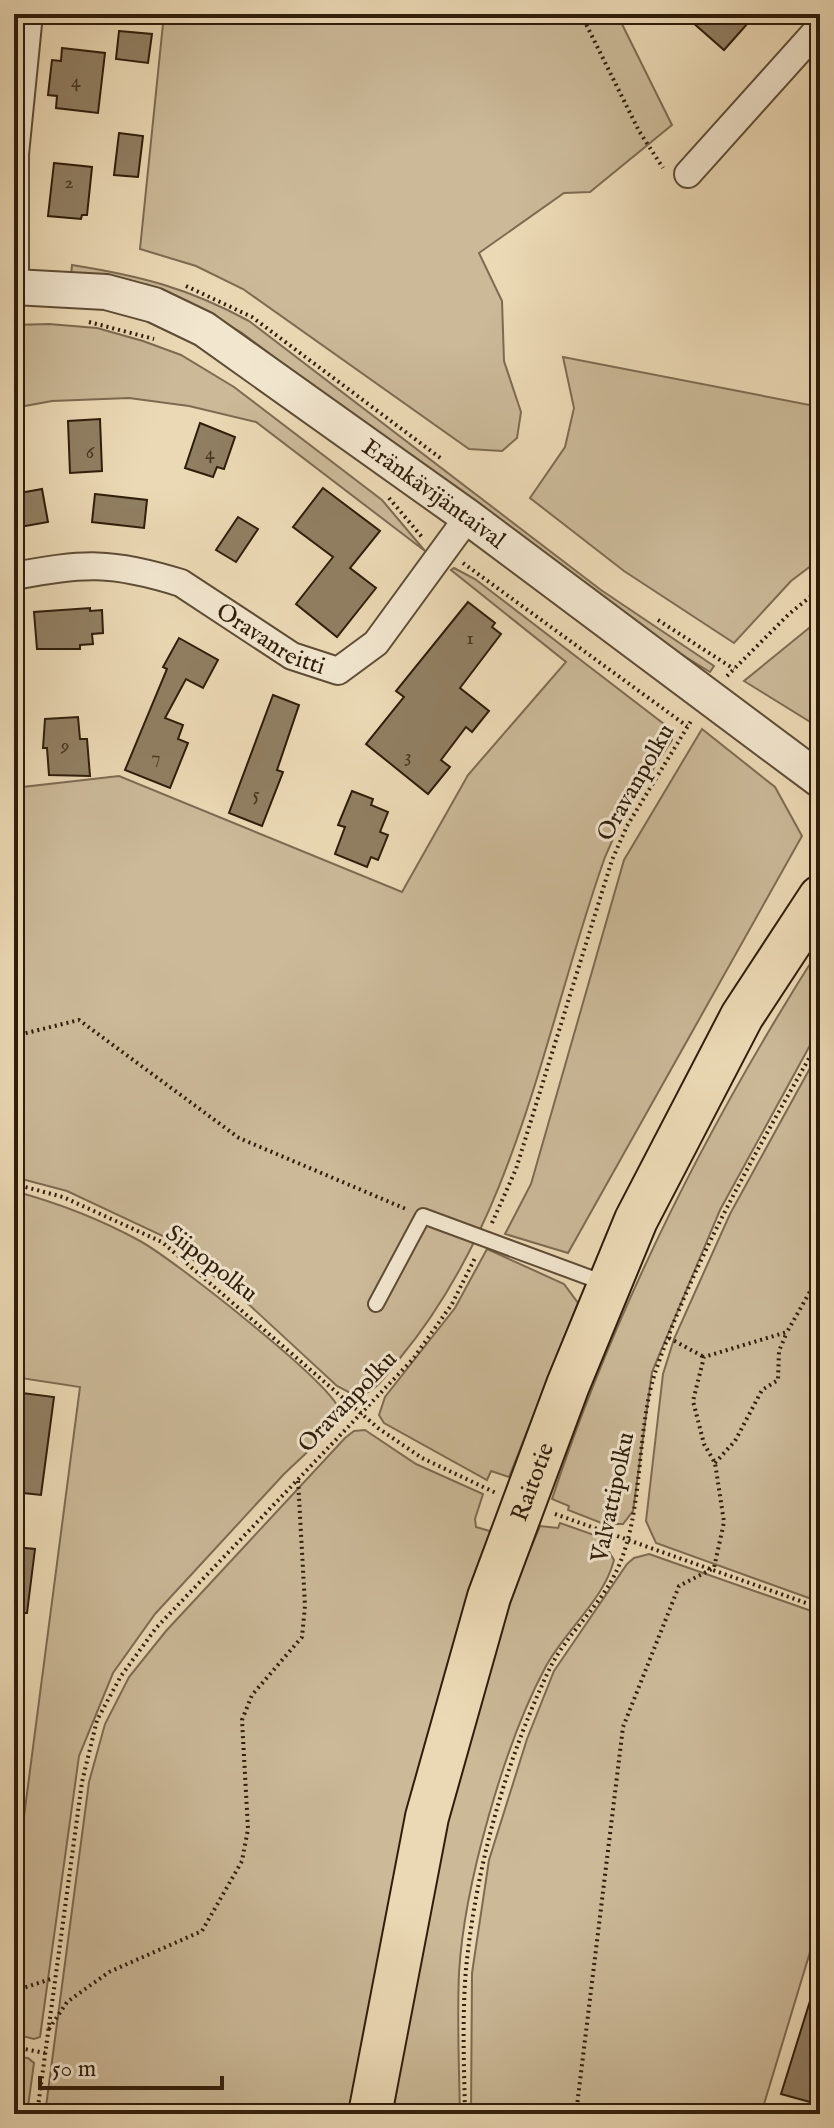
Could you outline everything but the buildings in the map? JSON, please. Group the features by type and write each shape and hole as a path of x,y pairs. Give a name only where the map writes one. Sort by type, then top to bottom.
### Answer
{"main road":[{"name":"Raitotie","path":"370,2114 427,1817 489,1597 562,1399 636,1220 742,1016 820,897"}],"street":[{"path":"15,287 15,154 29,14"},
{"path":"688,174 820,27"},
{"name":"Eränkävijäntaival","path":"15,287 106,292 154,305 204,329 468,517 820,780"},
{"name":"Oravanreitti","path":"14,576 80,564 121,567 162,577 181,583 292,656 338,671 376,643 468,517"}],"lane":[{"path":"376,1304 423,1216 486,1236 609,1285"}],"path":[{"path":"581,14 639,131 664,169 688,174"},
{"path":"80,321 164,342"},
{"path":"380,488 419,535 487,578 687,726"},
{"name":"Oravanpolku","path":"37,2114 82,1782 97,1720 121,1676 156,1628 413,1359 452,1304 516,1169 612,860 627,826 687,726 708,698 789,614 820,589"},
{"path":"14,1036 79,1020 239,1138 423,1216"},
{"name":"Valvattipolku","path":"465,2114 466,1972 484,1858 513,1763 549,1669 616,1571 627,1537 655,1373 669,1338 725,1212 820,1039"},
{"name":"Siipopolku","path":"14,1184 63,1197 162,1242 364,1412 378,1428 422,1458 501,1495"},
{"path":"715,1463 735,1441 762,1390 778,1380 779,1351 820,1274"},
{"path":"669,1338 704,1357 787,1332"},
{"path":"704,1357 693,1401 704,1444 715,1463 724,1522 714,1568"},
{"path":"47,2031 67,2002 109,1972 202,1931 242,1861 248,1829 242,1720 252,1695 302,1637 305,1606 298,1479"},
{"path":"546,1511 627,1537 820,1608"},
{"path":"576,2114 623,1727 679,1586 714,1568"},
{"path":"14,1991 54,1978"},
{"path":"14,2047 45,2053"}],"shaded area":[{"path":"164,14 617,14 672,125 590,192 564,193 479,253 502,301 504,361 521,412 517,438 502,451 469,449 243,289 196,266 140,249"},
{"path":"72,265 164,285 249,321 601,590 714,666 710,672 595,601 242,333 208,313 71,276"},
{"path":"14,325 97,328 181,355 234,387 382,500 425,551 256,422 189,406 129,398 52,401 14,408"},
{"path":"563,357 820,407 820,559 791,581 734,643 624,571 530,498 565,447 574,408"},
{"path":"454,568 475,579 664,724 672,732 672,740 624,814 605,857 524,1118 501,1182 473,1244 440,1303 400,1358 376,1387 356,1396 337,1386 244,1300 163,1236 67,1191 14,1177 14,788 119,776 402,892 468,775 566,662 451,570"},
{"path":"820,619 820,728 744,681"},
{"path":"702,729 775,787 802,836 568,1253 505,1234 531,1184 624,860"},
{"path":"820,948 820,1027 720,1210 652,1372 633,1511 623,1524 604,1524 568,1510 569,1506 552,1499 577,1427 636,1285 741,1079"},
{"path":"820,1050 820,1602 656,1543 646,1521 663,1374 674,1339 730,1214"},
{"path":"14,1191 94,1219 157,1252 277,1346 327,1392 339,1412 336,1425 284,1474 155,1614 113,1673 79,1756 40,2037 34,2039 14,2034 14,1893 80,1387 14,1377"},
{"path":"487,1249 564,1284 578,1303 509,1477 491,1471 487,1480 384,1423 379,1415 385,1397 455,1308"},
{"path":"365,1430 416,1464 483,1494 475,1519 476,1527 493,1532 410,1814 348,2114 45,2114 89,1782 105,1724 129,1677 166,1631 345,1438 354,1431"},
{"path":"560,1523 600,1537 614,1560 602,1589 545,1668 515,1736 488,1817 462,1938 458,2026 460,2114 393,2114 432,1889 467,1741 512,1596 540,1526 558,1528"},
{"path":"649,1554 820,1614 820,1919 761,2114 471,2114 472,1973 489,1860 527,1739 554,1671 627,1564 634,1558"},
{"path":"14,2057 28,2058 34,2063 27,2114 14,2114"}]}
